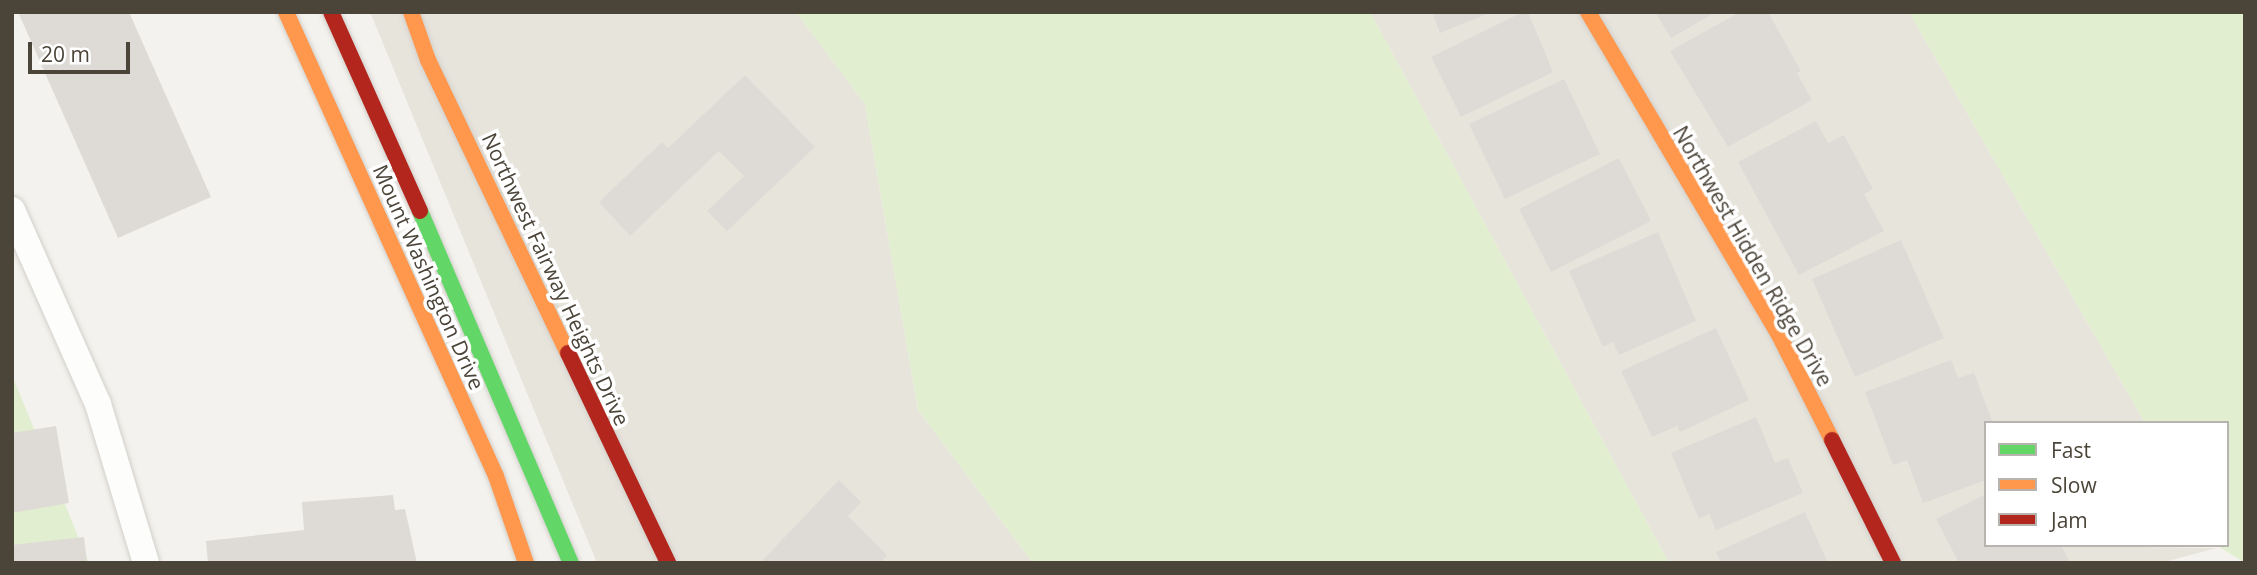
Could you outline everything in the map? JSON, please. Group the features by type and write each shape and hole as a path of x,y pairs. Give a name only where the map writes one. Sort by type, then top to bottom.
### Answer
{"street":[{"name":"Mount Washington Drive","path":"286,12 496,476 526,563"},
{"name":"Mount Washington Drive","path":"331,12 486,359 571,563"},
{"name":"Northwest Fairway Heights Drive","path":"411,12 428,60 668,563"},
{"name":"Northwest Hidden Ridge Drive","path":"1588,12 1778,333 1893,563"},
{"path":"12,210 98,404 146,563"}],"shaded area":[{"path":"370,12 796,12 865,104 918,410 1033,563 597,563"},
{"path":"1370,12 1909,12 2144,421 1984,421 1984,547 2217,548 2160,563 1669,563"}],"green space":[{"path":"796,12 1370,12 1669,563 1033,563 918,410 865,104"},
{"path":"1909,12 2245,12 2245,563 2219,547 2229,547 2229,421 2144,421"},
{"path":"12,375 89,563 12,563"}],"building":[{"path":"18,12 129,12 211,197 118,238"},
{"path":"1432,12 1492,12 1440,33"},
{"path":"1523,12 1528,12 1553,72 1461,117 1431,57"},
{"path":"1655,12 1716,12 1671,38"},
{"path":"1740,12 1768,12 1801,71 1797,73 1812,100 1728,147 1670,51"},
{"path":"745,75 815,147 727,231 707,211 744,176 719,151 630,236 599,202 662,142 668,148"},
{"path":"1564,79 1600,154 1505,199 1469,124"},
{"path":"1816,121 1828,143 1844,135 1873,189 1864,194 1884,231 1799,275 1738,162"},
{"path":"1619,158 1651,221 1551,272 1519,209"},
{"path":"1658,232 1696,321 1619,355 1613,342 1603,347 1569,271"},
{"path":"1901,240 1944,338 1855,377 1812,279"},
{"path":"1716,328 1749,400 1680,432 1677,426 1652,437 1621,371"},
{"path":"1951,360 1958,378 1974,373 1992,421 1984,421 1984,481 1923,503 1907,460 1893,465 1865,392"},
{"path":"1756,417 1775,463 1788,458 1803,493 1716,530 1709,514 1699,519 1671,453"},
{"path":"56,426 69,503 12,513 12,433"},
{"path":"839,480 861,502 848,516 887,555 880,563 760,563"},
{"path":"393,495 395,510 405,509 417,563 208,563 206,541 304,530 302,502"},
{"path":"1984,495 1984,547 2062,547 2070,563 1959,563 1936,519"},
{"path":"1805,512 1828,563 1721,563 1716,552"},
{"path":"84,537 87,563 12,563 12,545"}],"traffic: fast":[{"path":"420,211 571,563"}],"traffic: slow":[{"path":"286,12 496,476 526,563"},
{"path":"411,12 428,60 568,353"},
{"path":"1588,12 1778,333 1832,440"}],"traffic: jam":[{"path":"331,12 420,211"},
{"path":"568,353 668,563"},
{"path":"1832,440 1893,563"}]}
